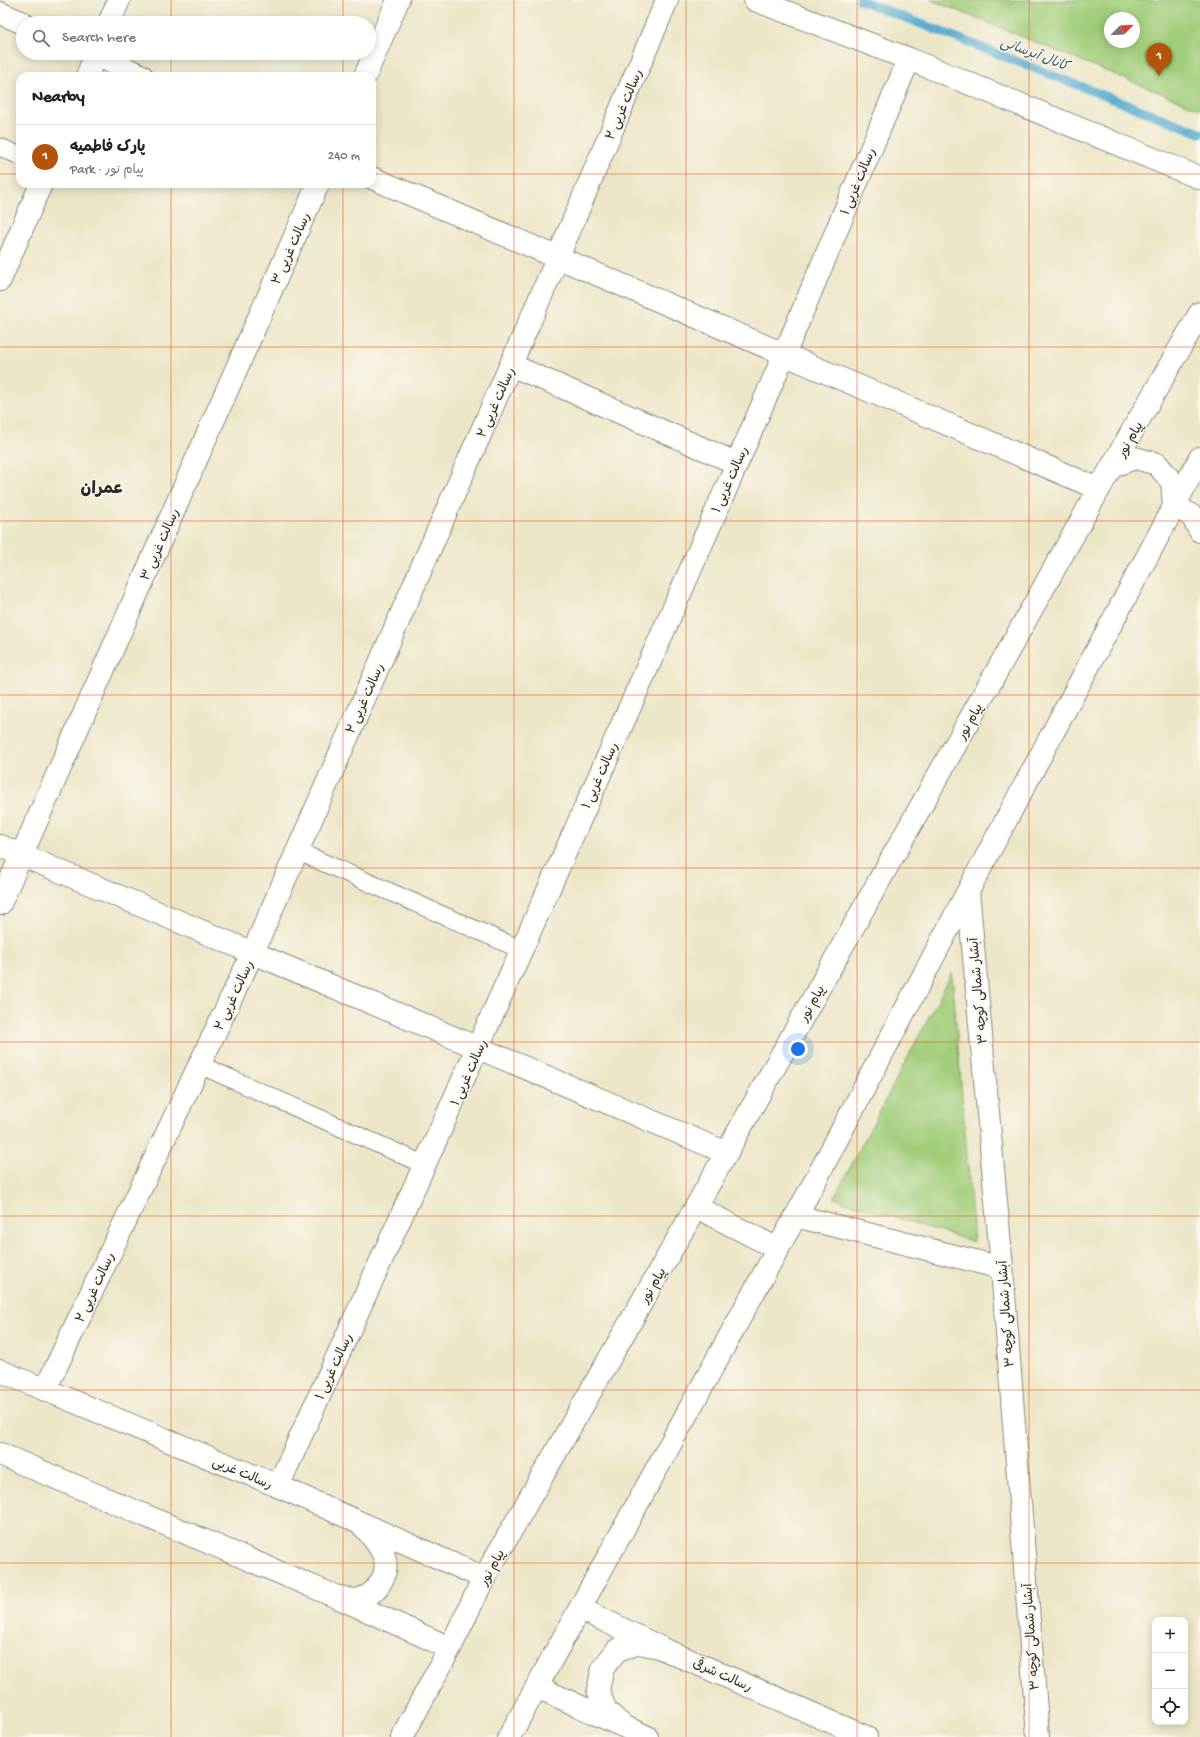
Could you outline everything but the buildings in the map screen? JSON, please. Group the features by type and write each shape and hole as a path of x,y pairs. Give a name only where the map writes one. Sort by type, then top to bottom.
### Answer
{"street":[{"path":"112,16 119,0"},
{"path":"376,51 398,0"},
{"name":"رسالت غربی ۲","path":"45,1390 253,952 558,257 667,0"},
{"path":"755,0 909,59 1200,178"},
{"path":"0,13 16,20"},
{"name":"رسالت غربی ۱","path":"278,1486 479,1048 784,354 909,59"},
{"path":"88,72 92,60"},
{"path":"107,60 133,72"},
{"path":"367,72 372,60"},
{"path":"376,180 1099,490"},
{"path":"0,280 39,188"},
{"name":"رسالت غربی ۳","path":"0,904 316,188"},
{"name":"پیام نور","path":"402,1737 450,1648 484,1578 727,1153 1200,313"},
{"path":"511,365 736,464"},
{"path":"1113,466 1135,458 1157,464 1172,482 1174,505"},
{"path":"509,1737 581,1609 796,1216 1200,458"},
{"path":"1174,505 1192,516 1200,531"},
{"path":"0,846 727,1153"},
{"name":"آبشار شمالی کوچه ۳","path":"968,891 1002,1268 1038,1737"},
{"path":"696,1207 778,1249"},
{"path":"796,1216 1002,1268"},
{"name":"رسالت غربی","path":"0,1371 278,1486 362,1525 484,1578"},
{"path":"0,1454 337,1597 450,1648"},
{"path":"337,1597 355,1600 373,1592 384,1577 385,1558 376,1541 362,1525"},
{"name":"رسالت شرقی","path":"581,1609 661,1648 866,1737"},
{"path":"623,1726 606,1711 598,1690 603,1668 617,1650 639,1643 661,1648"},
{"path":"537,1687 647,1737"}],"lane":[{"path":"0,147 16,154"},
{"path":"297,851 522,950"},
{"path":"200,1065 425,1165"}],"green space":[{"path":"931,0 1200,0 1200,109"},
{"path":"952,973 974,1242 834,1198"}],"waterway":[{"name":"کانال آبرسانی","path":"860,0 1200,133"}],"place":[{"name":"پارک فاطمیه","path":"1159,76"}],"district":[{"name":"عمران","path":"102,487"}]}
